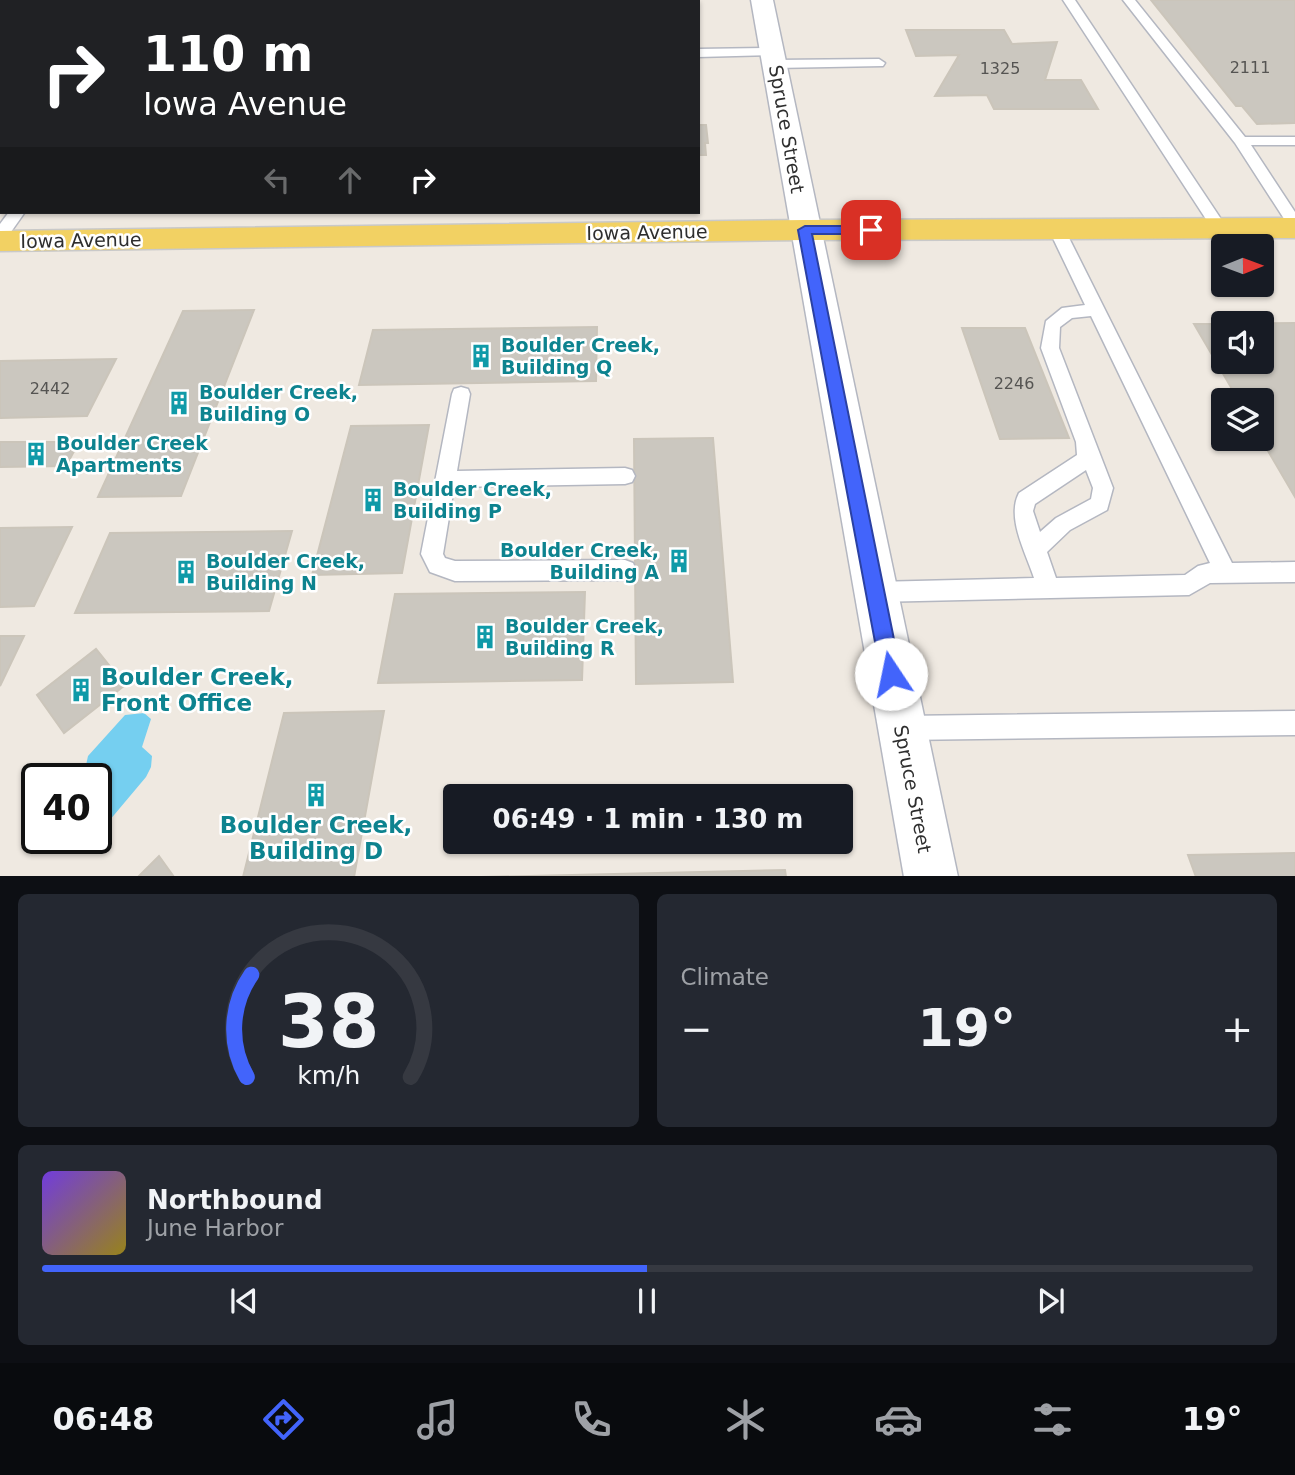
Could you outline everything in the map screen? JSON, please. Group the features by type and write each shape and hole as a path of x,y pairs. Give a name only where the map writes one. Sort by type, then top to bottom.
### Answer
{"main road":[{"name":"Iowa Avenue","path":"0,241 805,230 1220,229 1295,226"}],"street":[{"name":"Spruce Street","path":"762,0 931,876"}],"lane":[{"path":"1069,0 1220,229"},
{"path":"1129,0 1241,141 1295,226"},
{"path":"700,43 879,63"},
{"path":"700,52 773,53"},
{"path":"1241,141 1295,141"},
{"path":"0,235 16,214"},
{"path":"1057,230 1226,573"},
{"path":"1036,549 1063,524 1100,504 1103,488 1050,348 1052,325 1068,312 1097,310"},
{"path":"461,394 432,554 435,563 442,570 625,570"},
{"path":"1049,590 1023,511 1026,499 1087,459 1086,442"},
{"path":"446,479 625,476"},
{"path":"875,592 1189,585 1206,573 1295,572"},
{"path":"902,728 1295,723"}],"water":[{"path":"144,713 151,719 142,747 152,756 151,767 146,777 112,817 112,763 86,763 88,756 125,715"}],"building":[{"path":"1151,0 1295,0 1295,123 1257,124 1242,106 1236,106"},
{"path":"906,30 1004,30 1012,44 1057,42 1045,80 1081,80 1098,109 994,109 987,95 935,96 959,55 916,56"},
{"path":"700,125 706,125 706,155 700,155"},
{"name":"Boulder Creek, Building O","path":"254,310 181,496 98,497 183,311"},
{"path":"1274,323 1295,323 1295,497 1268,451 1274,451 1274,388 1231,388 1223,374 1274,374"},
{"path":"1194,324 1211,324 1211,353"},
{"name":"Boulder Creek, Building Q","path":"597,327 596,381 359,385 373,330"},
{"path":"962,328 1025,328 1069,438 1000,439"},
{"path":"116,359 87,416 0,418 0,361"},
{"name":"Boulder Creek, Building P","path":"429,425 402,573 312,575 351,426"},
{"name":"Boulder Creek, Building A","path":"713,438 733,682 636,684 634,439"},
{"name":"Boulder Creek Apartments","path":"0,442 79,442 66,466 0,467"},
{"path":"72,527 34,606 0,607 0,528"},
{"name":"Boulder Creek, Building N","path":"292,531 269,611 75,613 110,533"},
{"name":"Boulder Creek, Building R","path":"585,592 582,680 378,683 395,594"},
{"path":"0,636 24,636 0,686"},
{"name":"Boulder Creek, Front Office","path":"96,649 125,685 64,733 37,695"},
{"name":"Boulder Creek, Building D","path":"384,711 354,876 243,876 284,713"},
{"path":"1295,853 1295,876 1196,876 1188,855"},
{"path":"159,856 173,876 139,876"},
{"path":"785,870 786,876 524,876"}],"place":[{"name":"Boulder Creek, Building Q","path":"481,356"},
{"name":"Boulder Creek, Building O","path":"179,403"},
{"name":"Boulder Creek Apartments","path":"36,454"},
{"name":"Boulder Creek, Building P","path":"373,500"},
{"name":"Boulder Creek, Building A","path":"679,561"},
{"name":"Boulder Creek, Building N","path":"186,572"},
{"name":"Boulder Creek, Building R","path":"485,637"},
{"name":"Boulder Creek, Front Office","path":"81,690"},
{"name":"Boulder Creek, Building D","path":"316,795"}],"route":[{"path":"871,230 805,230 891,674"}]}
